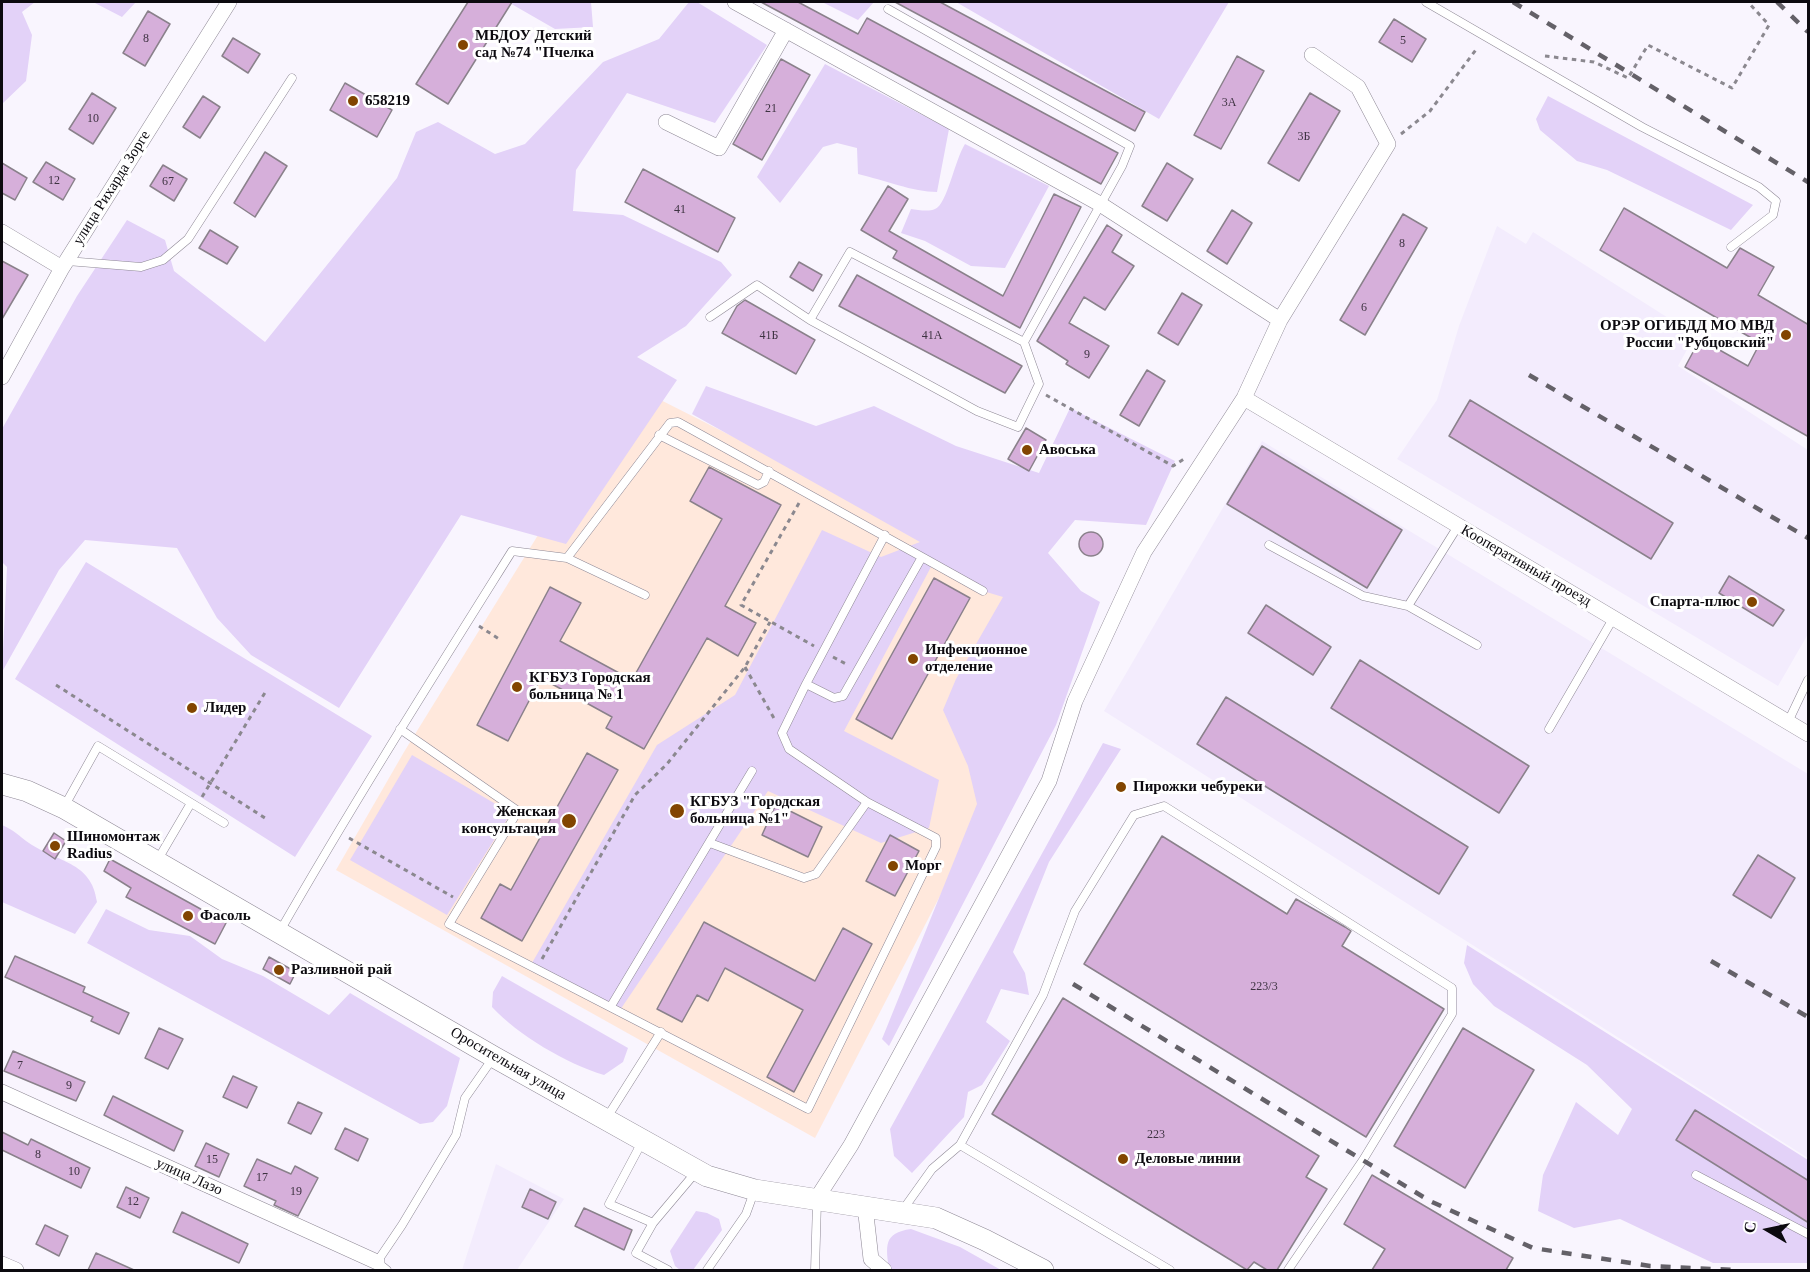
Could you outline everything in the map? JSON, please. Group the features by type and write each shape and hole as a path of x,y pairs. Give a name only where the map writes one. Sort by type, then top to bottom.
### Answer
{"main road":[{"name":"Оросительная улица","path":"2,784 27,791 64,808 494,1057 697,1171 755,1190 936,1218 1043,1270"}],"street":[{"name":"улица Рихарда Зорге","path":"2,377 64,264 228,2"},
{"path":"735,2 1100,204 1280,320"},
{"path":"666,122 719,148 786,30"},
{"path":"817,1198 851,1145 1049,781 1075,701 1144,552 1244,398 1280,320 1388,144 1358,87 1312,55"},
{"path":"2,232 64,264"},
{"name":"Кооперативный проезд","path":"1244,398 1809,734"},
{"name":"улица Лазо","path":"2,1092 386,1268"},
{"path":"865,1206 871,1259 884,1270"},
{"path":"2,1264 16,1270"}],"lane":[{"path":"1426,2 1642,128 1759,187 1776,201 1773,215 1731,247"},
{"path":"888,9 1130,146 1122,166 1024,342"},
{"path":"64,264 141,267 163,260 188,239 292,78"},
{"path":"710,317 757,285 810,320 977,411 1018,427 1040,384 1024,342 850,252 810,320"},
{"path":"567,558 659,435 670,423 678,422 983,591"},
{"path":"659,435 758,485 764,482 770,471"},
{"path":"1408,606 1458,526"},
{"path":"400,729 518,812 449,924 808,1109 936,847 936,838 867,802 789,749 782,733 885,535"},
{"path":"1269,545 1363,596 1408,606 1477,645"},
{"path":"280,931 400,729 512,551 567,558 645,595"},
{"path":"806,684 834,698 843,696 922,557"},
{"path":"1549,729 1614,617"},
{"path":"1788,722 1809,680"},
{"path":"64,808 98,746 224,823"},
{"path":"611,1006 752,771"},
{"path":"710,843 804,878 816,874 867,802"},
{"path":"157,862 194,805"},
{"path":"901,1212 932,1169 960,1144 1043,995 1075,911 1134,815 1164,806 1452,988 1452,1014 1363,1160 1288,1270"},
{"path":"606,1120 661,1032"},
{"path":"386,1268 402,1225 456,1135 465,1098 494,1057"},
{"path":"643,1140 609,1204 653,1223"},
{"path":"960,1144 1170,1270"},
{"path":"668,1270 636,1253 653,1223 697,1171"},
{"path":"1696,1175 1809,1234"},
{"path":"707,1270 746,1214 755,1190"},
{"path":"815,1270 817,1198"}],"path":[{"path":"1539,55 1594,62 1628,78 1648,45 1732,88 1769,25 1748,2"},
{"path":"1388,144 1430,111 1477,48 1490,39"},
{"path":"1036,390 1173,466 1186,458"},
{"path":"806,491 741,605 858,670"},
{"path":"470,621 499,639"},
{"path":"537,968 635,795 668,764 745,666 770,622"},
{"path":"745,666 782,733"},
{"path":"56,685 265,818"},
{"path":"194,805 266,691"},
{"path":"338,831 462,902"}],"shaded area":[{"path":"2,2 35,2 22,12 32,35 26,81 2,104"},
{"path":"93,2 136,2 122,17"},
{"path":"508,2 591,2 593,27 555,29"},
{"path":"689,2 697,2 767,45 715,123 627,93 576,170 573,211 623,215 721,262 732,275 686,326 637,357 677,380 566,544 461,515 339,708 251,655 217,618 177,548 85,540 59,570 2,672 7,567 2,562 2,429 77,296 127,220 165,240 174,271 265,342 397,178 416,132 438,122 495,154 525,144 603,62 659,39"},
{"path":"822,2 874,2 858,20"},
{"path":"956,2 1229,2 1159,119"},
{"path":"825,64 949,129 937,192 908,188 858,174 857,148 837,143 823,147 780,203 757,177"},
{"path":"1548,96 1753,205 1731,230 1607,170 1577,161 1540,130 1536,119"},
{"path":"965,144 1049,186 1005,268 971,266 925,241 901,233 911,209 930,210 939,206"},
{"name":"Спарта-плюс","path":"1497,226 1526,244 1533,232 1695,335 1678,366 1808,450 1808,634 1778,686 1397,459 1437,400 1459,326"},
{"path":"706,386 816,426 874,406 956,446 1039,473 1070,408 1175,461 1146,525 1075,520 1048,553 1081,591 1100,602 1056,725 889,1046 882,1039 977,804 968,766 943,710 956,679 1003,597 983,591 932,565 844,731 939,780 929,828 881,843 768,791 618,1013 532,963 657,745 735,695 822,530 881,557 920,542 692,414"},
{"name":"КГБУЗ \"Городская больница №1\"","path":"637,388 1085,615 815,1138 336,870 404,752 543,527"},
{"path":"1262,441 1808,774 1808,1158 1104,711"},
{"name":"Лидер","path":"86,562 372,736 295,857 15,679"},
{"path":"1103,743 1121,749 1049,862 1013,952 1025,973 1029,995 1001,989 986,1022 1010,1041 982,1085 968,1092 964,1117 912,1173 894,1156 890,1129"},
{"path":"412,755 511,813 447,915 350,860"},
{"path":"2,825 39,849 71,864 88,878 94,888 97,902 75,934 2,902"},
{"path":"106,909 149,930 190,936 222,959 263,976 329,1015 350,993 460,1058 447,1106 433,1122 420,1124 87,943"},
{"path":"1467,945 1808,1160 1808,1263 1713,1263 1620,1219 1574,1228 1538,1211 1543,1175 1576,1102 1618,1135 1632,1109 1587,1065 1494,1006 1473,984 1464,963"},
{"path":"502,976 628,1048 623,1062 604,1075 575,1064 529,1038 492,1007 493,992"},
{"path":"496,1164 564,1199 517,1270 462,1270"},
{"path":"696,1211 719,1219 722,1230 693,1270 680,1270 675,1266 670,1251"},
{"path":"911,1229 960,1247 1001,1270 889,1270 888,1242 895,1234"}],"building":[{"name":"МБДОУ Детский сад №74 \"Пчелка","path":"468,2 512,2 448,104 416,84"},
{"path":"761,2 798,2 858,34 867,18 1118,153 1101,184"},
{"path":"895,2 940,2 1145,112 1135,131"},
{"path":"148,11 170,24 145,66 123,53"},
{"path":"1394,19 1426,39 1412,62 1379,42"},
{"path":"233,38 260,54 248,73 222,56"},
{"path":"1237,56 1264,71 1221,149 1194,135"},
{"path":"781,59 810,75 762,160 733,144"},
{"path":"345,83 392,110 377,137 330,110"},
{"path":"92,93 116,108 93,144 69,129"},
{"path":"1310,93 1340,111 1299,181 1268,163"},
{"path":"203,96 220,107 200,138 183,127"},
{"path":"265,152 287,166 255,217 234,203"},
{"path":"46,162 75,179 63,200 33,182"},
{"path":"2,163 27,178 15,200 2,193"},
{"path":"1167,163 1193,179 1167,221 1142,206"},
{"path":"163,165 187,179 174,201 150,186"},
{"path":"643,169 735,218 718,252 625,202"},
{"path":"888,186 908,199 889,231 1003,296 1054,194 1081,207 1020,328 893,258 897,251 861,230"},
{"path":"1624,208 1727,268 1740,248 1774,267 1758,295 1809,325 1809,437 1685,367 1700,339 1748,366 1760,343 1600,250"},
{"path":"1232,210 1252,223 1227,264 1207,251"},
{"path":"1403,214 1427,228 1365,335 1340,320"},
{"path":"1107,225 1122,235 1112,252 1134,266 1105,310 1084,297 1069,323 1109,346 1089,378 1066,364 1068,361 1037,341"},
{"path":"210,230 238,247 227,264 199,248"},
{"path":"2,261 28,275 2,319"},
{"path":"799,262 822,275 813,291 790,277"},
{"path":"857,275 1022,366 1005,393 839,306"},
{"path":"1182,293 1202,305 1178,345 1158,333"},
{"path":"745,300 815,340 796,374 722,333 737,306"},
{"path":"1147,370 1165,381 1139,426 1120,415"},
{"path":"1470,400 1673,523 1651,559 1449,436"},
{"name":"Авоська","path":"1026,428 1046,440 1029,471 1008,459"},
{"path":"1262,446 1402,530 1367,588 1227,504"},
{"path":"709,467 781,505 725,606 756,623 738,656 707,638 644,749 606,728 612,717 541,678 508,741 477,725 550,587 581,603 560,641 632,680 722,519 690,501"},
{"path":"1091,532 1099,536 1103,544 1099,552 1091,556 1083,552 1079,544 1083,536"},
{"name":"Спарта-плюс","path":"1729,576 1784,610 1773,626 1719,593"},
{"name":"Инфекционное отделение","path":"934,578 970,598 892,739 856,719"},
{"path":"1266,605 1331,647 1313,675 1248,633"},
{"path":"1360,660 1529,766 1499,813 1331,708"},
{"path":"1226,697 1468,847 1439,894 1197,744"},
{"path":"587,753 618,770 522,941 481,918 500,884 511,890"},
{"path":"776,804 822,827 808,857 762,835"},
{"name":"Шиномонтаж Radius","path":"54,833 66,841 55,859 43,851"},
{"name":"Морг","path":"890,835 919,851 895,896 866,881"},
{"path":"1162,836 1287,914 1296,899 1345,927 1351,931 1342,946 1444,1009 1366,1137 1084,964"},
{"path":"1758,855 1795,878 1771,918 1733,895"},
{"name":"Фасоль","path":"110,859 226,923 215,944 126,897 131,888 104,871"},
{"path":"704,922 815,981 843,928 872,944 794,1092 767,1077 803,1010 725,968 708,1001 697,995 682,1022 657,1009"},
{"path":"15,956 85,987 83,992 129,1013 119,1034 91,1021 93,1017 5,977"},
{"name":"Разливной рай","path":"269,957 296,972 290,984 263,969"},
{"path":"1063,998 1319,1156 1306,1177 1327,1189 1277,1270 1267,1270 1254,1262 1247,1270 992,1114"},
{"path":"159,1028 183,1039 168,1069 145,1058"},
{"path":"1463,1028 1534,1070 1465,1188 1394,1146"},
{"path":"13,1051 85,1082 76,1101 4,1071"},
{"path":"233,1076 257,1087 247,1108 223,1097"},
{"path":"113,1096 183,1131 174,1151 104,1115"},
{"path":"298,1102 322,1113 311,1134 288,1123"},
{"path":"1695,1110 1809,1181 1809,1223 1676,1140"},
{"path":"345,1128 368,1139 358,1161 335,1149"},
{"path":"2,1132 28,1145 31,1139 90,1168 81,1188 2,1150"},
{"path":"206,1143 229,1154 219,1177 195,1166"},
{"path":"257,1159 291,1174 295,1166 318,1178 298,1216 274,1205 276,1201 244,1186"},
{"path":"1372,1175 1513,1258 1506,1270 1372,1270 1385,1249 1344,1224"},
{"path":"126,1187 149,1198 140,1218 117,1207"},
{"path":"530,1189 556,1202 548,1219 522,1207"},
{"path":"584,1208 632,1230 624,1250 575,1226"},
{"path":"182,1212 248,1244 239,1263 173,1232"},
{"path":"45,1225 68,1236 59,1256 36,1244"},
{"path":"96,1253 134,1270 88,1270"}],"railway":[{"path":"1513,2 1808,182"},
{"path":"1777,2 1808,32"},
{"path":"1529,375 1808,538"},
{"path":"1711,961 1808,1017"},
{"path":"1073,984 1430,1201 1533,1248 1650,1266 1734,1270"}],"place":[{"name":"МБДОУ Детский сад №74 \"Пчелка","path":"463,45"},
{"name":"658219","path":"353,101"},
{"name":"ОРЭР ОГИБДД МО МВД России \"Рубцовский\"","path":"1786,335"},
{"name":"Авоська","path":"1027,450"},
{"name":"Спарта-плюс","path":"1752,602"},
{"name":"Инфекционное отделение","path":"913,659"},
{"name":"КГБУЗ Городская больница № 1","path":"517,687"},
{"name":"Лидер","path":"192,708"},
{"name":"Пирожки чебуреки","path":"1121,787"},
{"name":"КГБУЗ \"Городская больница №1\"","path":"677,811"},
{"name":"Женская консультация","path":"569,821"},
{"name":"Шиномонтаж Radius","path":"55,846"},
{"name":"Морг","path":"893,866"},
{"name":"Фасоль","path":"188,916"},
{"name":"Разливной рай","path":"279,970"},
{"name":"Деловые линии","path":"1123,1159"}]}
